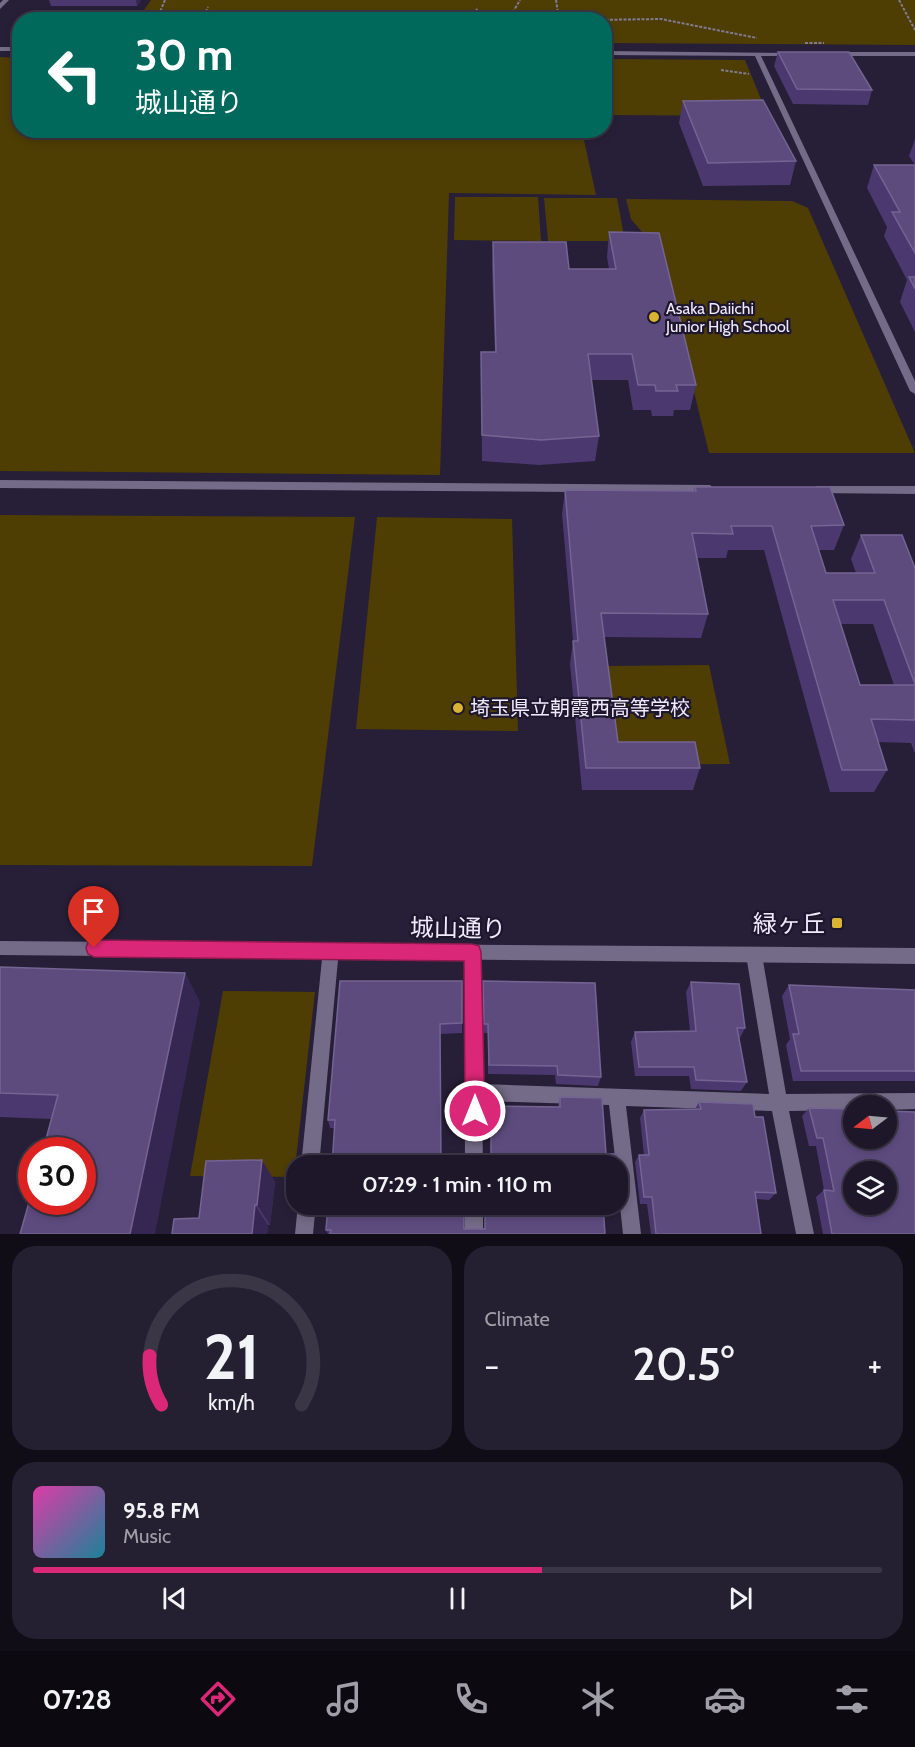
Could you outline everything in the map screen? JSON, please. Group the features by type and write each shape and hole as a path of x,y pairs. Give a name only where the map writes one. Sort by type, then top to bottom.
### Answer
{"street":[{"path":"0,7 6,0"},
{"path":"612,53 807,54"},
{"path":"757,53 915,390"},
{"path":"831,54 915,54"},
{"path":"0,484 724,489"},
{"path":"807,490 915,490"},
{"name":"城山通り","path":"0,948 331,949 915,956"},
{"path":"311,1155 331,949"},
{"path":"472,952 474,1155"},
{"path":"754,955 779,1103 806,1234"},
{"path":"475,1092 617,1099 779,1103 915,1101"},
{"path":"617,1099 632,1234"},
{"path":"304,1234 306,1215"},
{"path":"474,1215 474,1234"}],"path":[{"path":"899,0 915,30"},
{"path":"206,12 208,7"},
{"path":"476,12 477,7"},
{"path":"612,20 661,19 764,39"},
{"path":"801,43 824,43"}],"shaded area":[{"path":"151,0 915,0 915,45 612,43 612,12 68,12 69,10 144,10"},
{"path":"0,57 12,58 12,138 584,138 596,195 449,193 440,475 0,471"},
{"path":"612,59 745,60 768,116 612,115"},
{"path":"455,197 538,197 541,241 454,240"},
{"path":"544,198 617,198 625,241 548,241"},
{"path":"626,199 792,201 808,208 915,453 709,453 660,253 631,219"},
{"path":"0,515 355,517 312,866 0,865"},
{"path":"377,517 512,519 518,731 356,729"},
{"path":"709,665 730,764 620,765 607,666"},
{"path":"223,991 315,992 296,1155 286,1155 286,1177 190,1176"}],"building":[{"path":"778,52 849,52 872,90 797,89"},
{"path":"763,100 796,161 708,163 683,101"},
{"path":"874,165 915,165 915,253 892,212 900,212"},
{"path":"609,232 659,233 696,385 676,385 678,391 656,391 655,385 638,385 632,354 588,354 599,436 541,440 482,435 481,352 496,352 493,242 566,242 569,269 616,269"},
{"path":"909,277 915,277 915,289"},
{"path":"695,487 830,487 844,525 811,526 826,573 875,573 861,535 902,535 915,568 915,684 884,600 833,600 860,685 915,685 915,720 871,719 887,770 842,770 772,526 731,526 733,534 692,533 708,614 601,613 618,742 695,742 700,768 586,768 573,641 578,641 565,490 696,491"},
{"path":"0,967 185,973 130,1234 20,1234 25,1215 96,1215 96,1137 47,1137 58,1095 0,1093"},
{"path":"340,981 462,981 462,1023 440,1024 441,1155 333,1155 335,1120 328,1120"},
{"path":"483,981 595,983 601,1077 558,1075 557,1066 489,1065 488,1024 484,1024"},
{"path":"691,982 739,984 745,1028 737,1028 747,1082 696,1080 694,1067 639,1067 635,1032 696,1031"},
{"path":"789,985 915,990 915,1071 801,1071 793,1034 799,1034"},
{"path":"560,1097 602,1098 606,1154 617,1155 491,1155 491,1106 560,1107"},
{"path":"699,1102 753,1104 755,1117 763,1117 776,1193 755,1192 761,1234 656,1234 652,1197 644,1197 639,1155 649,1155 644,1110 701,1109"},
{"path":"809,1108 843,1109 843,1149 897,1149 897,1111 915,1112 915,1234 832,1234 824,1190 834,1191 823,1138 817,1138"},
{"path":"262,1160 252,1234 172,1234 174,1219 199,1218 206,1161"},
{"path":"327,1215 464,1215 464,1229 485,1229 485,1215 604,1215 605,1234 330,1234 331,1230 326,1230"}],"place":[{"name":"Asaka Daiichi Junior High School","path":"654,317"},
{"name":"埼玉県立朝霞西高等学校","path":"458,708"},
{"name":"緑ヶ丘","path":"837,923"}],"route":[{"path":"94,948 472,952 475,1111"}]}
